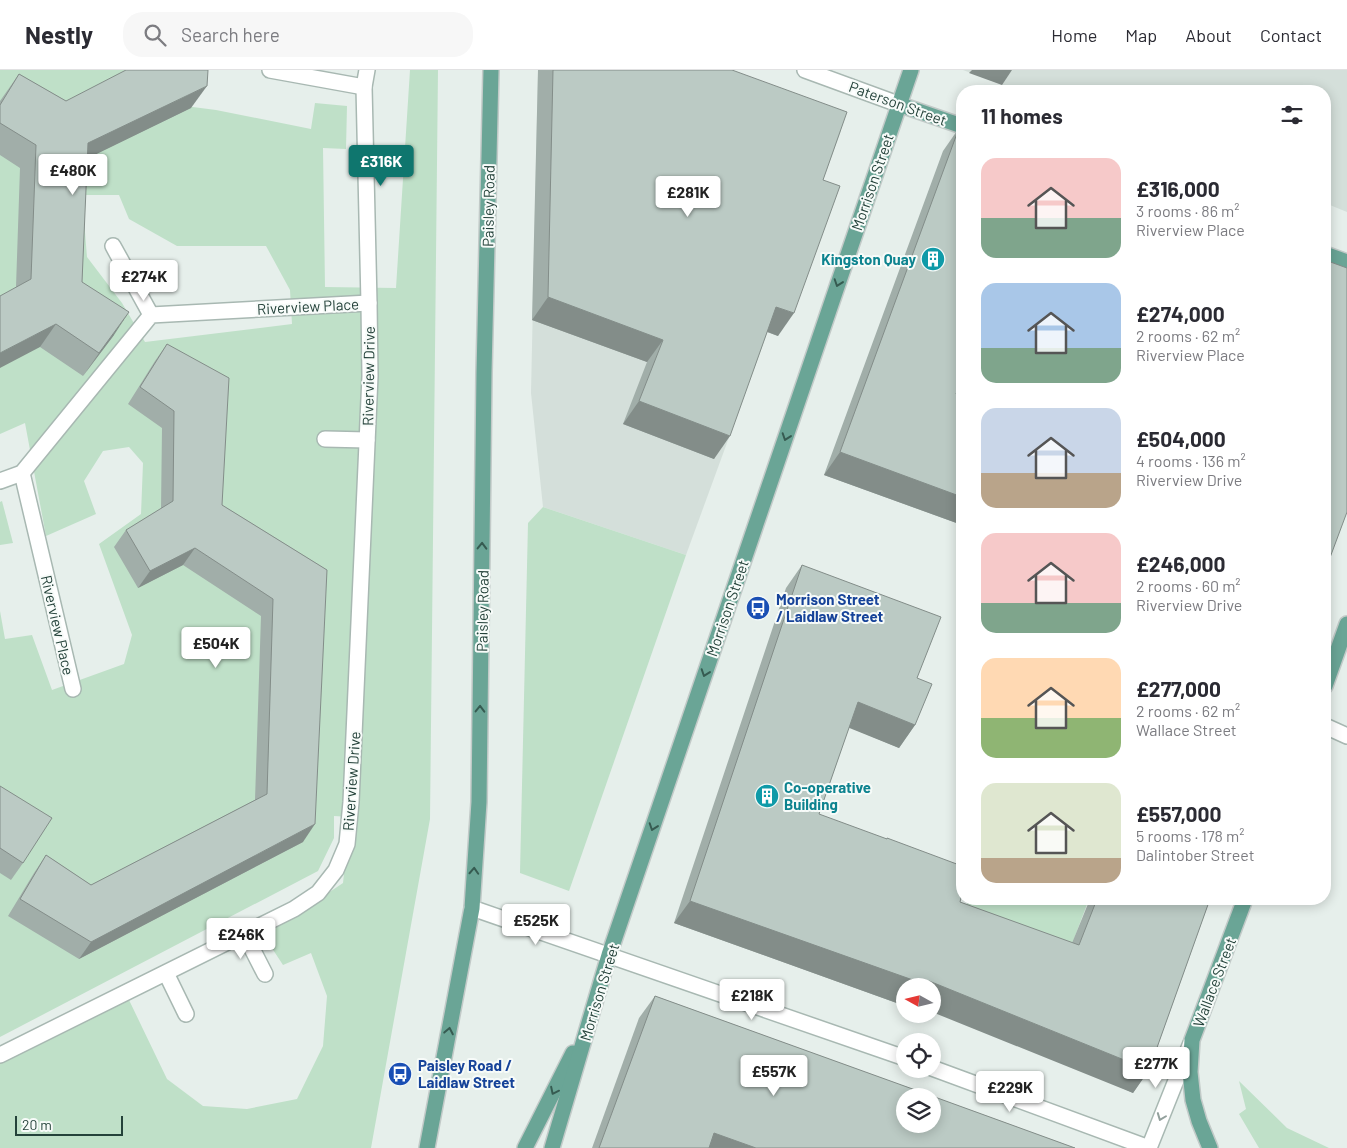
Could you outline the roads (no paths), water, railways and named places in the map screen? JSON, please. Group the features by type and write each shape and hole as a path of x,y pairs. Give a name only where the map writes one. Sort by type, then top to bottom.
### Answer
{"main road":[{"name":"Paisley Road","path":"427,1148 472,908 479,802 484,374 491,70"},
{"name":"Morrison Street","path":"552,1148 609,956 911,70"},
{"name":"Paterson Street","path":"898,104 956,124"},
{"path":"1331,256 1347,262"},
{"path":"1331,669 1347,624"},
{"name":"Wallace Street","path":"1192,1040 1244,905"},
{"path":"525,1148 591,1016"},
{"path":"1192,1040 1190,1072 1193,1100 1210,1148"}],"street":[{"path":"270,70 364,87"},
{"name":"Riverview Place","path":"152,315 369,303 364,87 367,70"},
{"name":"Paterson Street","path":"805,70 898,104"},
{"path":"0,481 22,473 152,315 113,246"},
{"name":"Riverview Drive","path":"0,1055 294,908 318,893 336,870 347,844 351,802 370,376 369,303"},
{"path":"325,439 367,440"},
{"name":"Riverview Place","path":"22,473 73,689"},
{"path":"1331,729 1347,736"},
{"path":"472,908 896,1055"},
{"path":"244,933 265,974"},
{"path":"166,973 186,1014"},
{"name":"Wallace Street","path":"1149,1148 1192,1040"},
{"path":"941,1071 1149,1148"}],"place":[{"name":"Kingston Quay","path":"933,259"},
{"name":"Morrison Street / Laidlaw Street","path":"758,608"},
{"name":"Co-operative Building","path":"767,796"},
{"name":"Paisley Road / Laidlaw Street","path":"400,1074"}]}
